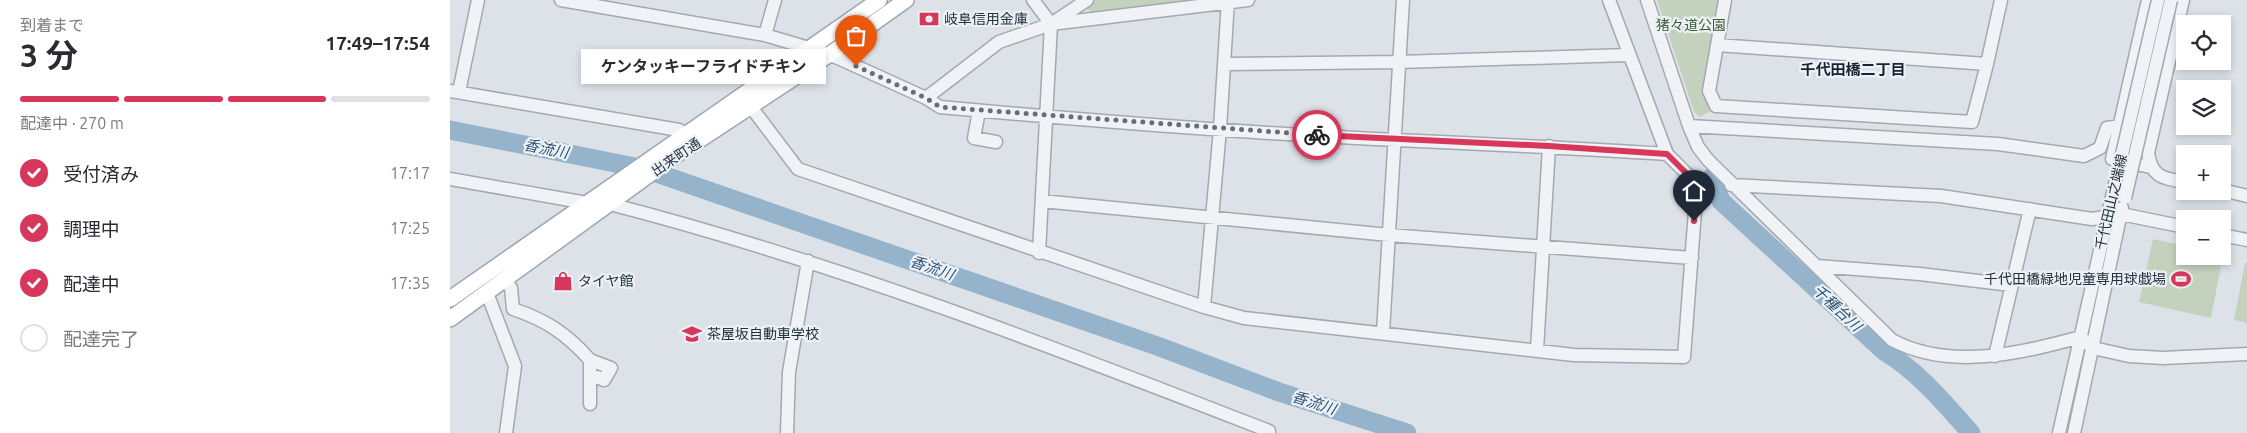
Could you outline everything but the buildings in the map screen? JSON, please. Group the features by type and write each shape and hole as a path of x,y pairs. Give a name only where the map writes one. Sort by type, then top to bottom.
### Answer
{"main road":[{"name":"出来町通","path":"450,319 546,250 611,198 657,154 812,49 879,0"},
{"name":"出来町通","path":"450,299 587,203 611,198 830,54 906,0"}],"street":[{"path":"478,0 454,91 679,130 686,134"},
{"path":"562,0 765,35 830,54 926,98 940,107 1220,129 1667,154"},
{"path":"765,35 775,0"},
{"path":"1033,0 1050,24 1047,116 1038,253"},
{"path":"1050,24 1087,0"},
{"path":"926,98 999,42 1050,24 1248,0"},
{"path":"1383,332 1403,0"},
{"path":"751,107 798,170 1038,253 1204,307 1244,318 1574,354 1684,357 1697,184 1667,154 1628,55 1609,0"},
{"path":"1647,0 1689,126 1698,147 1731,185 1892,340 1906,348 1935,356 1994,356 2036,349 2081,337 2093,348 2129,356 2163,358 2247,354"},
{"path":"1725,0 1709,91 1716,106 1972,122 2001,0"},
{"path":"2148,0 2112,159 2150,167 2161,177 2176,180"},
{"name":"千代田山之端線","path":"2074,433 2121,214 2118,198 2158,0"},
{"name":"千代田山之端線","path":"2059,433 2108,216 2118,198 2171,0"},
{"path":"2150,167 2148,153 2183,0"},
{"path":"1204,307 1213,219 1228,1"},
{"path":"1717,45 1987,64"},
{"path":"1225,64 1399,62 1628,55"},
{"path":"979,110 974,138 996,142"},
{"path":"1689,126 1998,144 2084,156 2100,148 2107,128 2118,126"},
{"path":"1537,350 1549,146"},
{"path":"450,179 587,203"},
{"path":"1731,185 1941,196 2092,219 2121,214 2176,225"},
{"path":"2231,192 2247,196"},
{"path":"611,198 808,261 1087,360 1269,431 1269,433"},
{"path":"1042,201 1389,235 1692,258"},
{"path":"1994,356 2030,210"},
{"path":"2231,237 2247,240"},
{"path":"450,310 546,250"},
{"path":"787,433 789,372 808,261"},
{"path":"1817,266 1920,274 2010,286"},
{"path":"505,280 511,288 513,309 535,316 571,339 590,360 611,368 604,380 590,374"},
{"path":"488,293 515,366 506,433"},
{"path":"590,360 590,404"}],"green space":[{"path":"1094,0 1191,0 1091,13 1087,8"},
{"name":"猪々道公園","path":"1657,0 1720,0 1714,109 1700,117 1694,112"},
{"name":"千代田橋緑地児童専用球戯場","path":"2153,239 2176,244 2176,265 2221,265 2211,318 2139,302"},
{"path":"2245,263 2247,263 2247,323 2234,320"}],"waterway":[{"name":"香流川","path":"450,130 645,169 1160,347 1279,392 1407,433"},
{"name":"千種台川","path":"1712,177 1721,201 1884,351 1920,378 1971,433"}],"way so far":[{"path":"856,66 926,98 940,107 1067,118 1317,135"}],"place":[{"name":"岐阜信用金庫","path":"929,19"},
{"name":"ケンタッキーフライドチキン","path":"856,66"},
{"name":"千代田橋緑地児童専用球戯場","path":"2181,279"},
{"name":"タイヤ館","path":"563,281"},
{"name":"茶屋坂自動車学校","path":"692,334"}],"district":[{"name":"千代田橋二丁目","path":"1853,70"}],"route":[{"path":"1317,135 1549,146 1667,154 1697,184 1694,221"}]}
